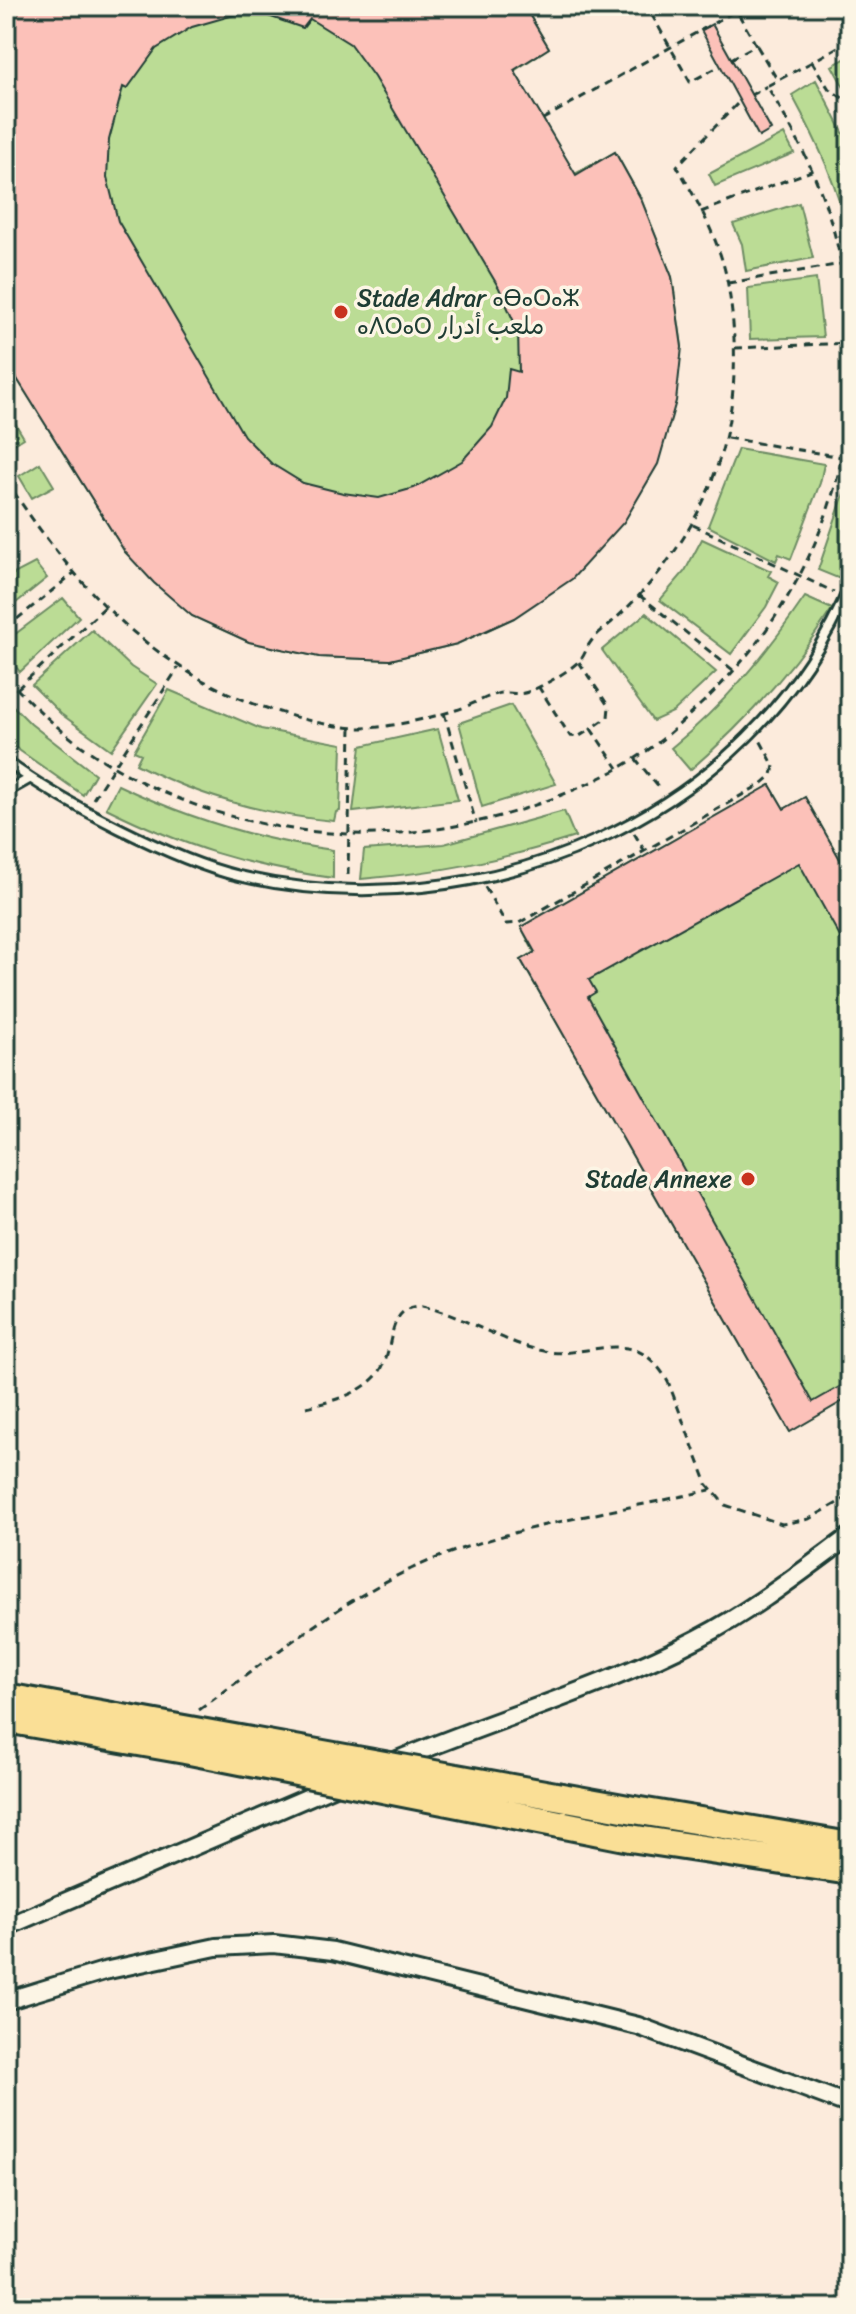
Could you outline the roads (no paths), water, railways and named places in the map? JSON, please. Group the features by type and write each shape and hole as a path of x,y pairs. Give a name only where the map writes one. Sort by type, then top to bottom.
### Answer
{"highway":[{"path":"6,1697 850,1846"},
{"path":"6,1719 185,1750 630,1838 850,1871"}],"street":[{"path":"6,1927 429,1746 659,1658 734,1618 850,1536"},
{"path":"6,2001 104,1971 216,1947 274,1944 333,1951 638,2026 850,2105"}],"lane":[{"path":"6,761 29,779 155,845 237,876 348,890 481,879 552,858 630,827 670,801 755,730 813,657 850,585"},
{"path":"6,792 29,779"}],"place":[{"name":"Stade Adrar ⴰⴱⴰⵔⴰⵣ ⴰⴷⵔⴰⵔ ملعب أدرار","path":"341,312"},
{"name":"Stade Annexe","path":"748,1179"}]}
